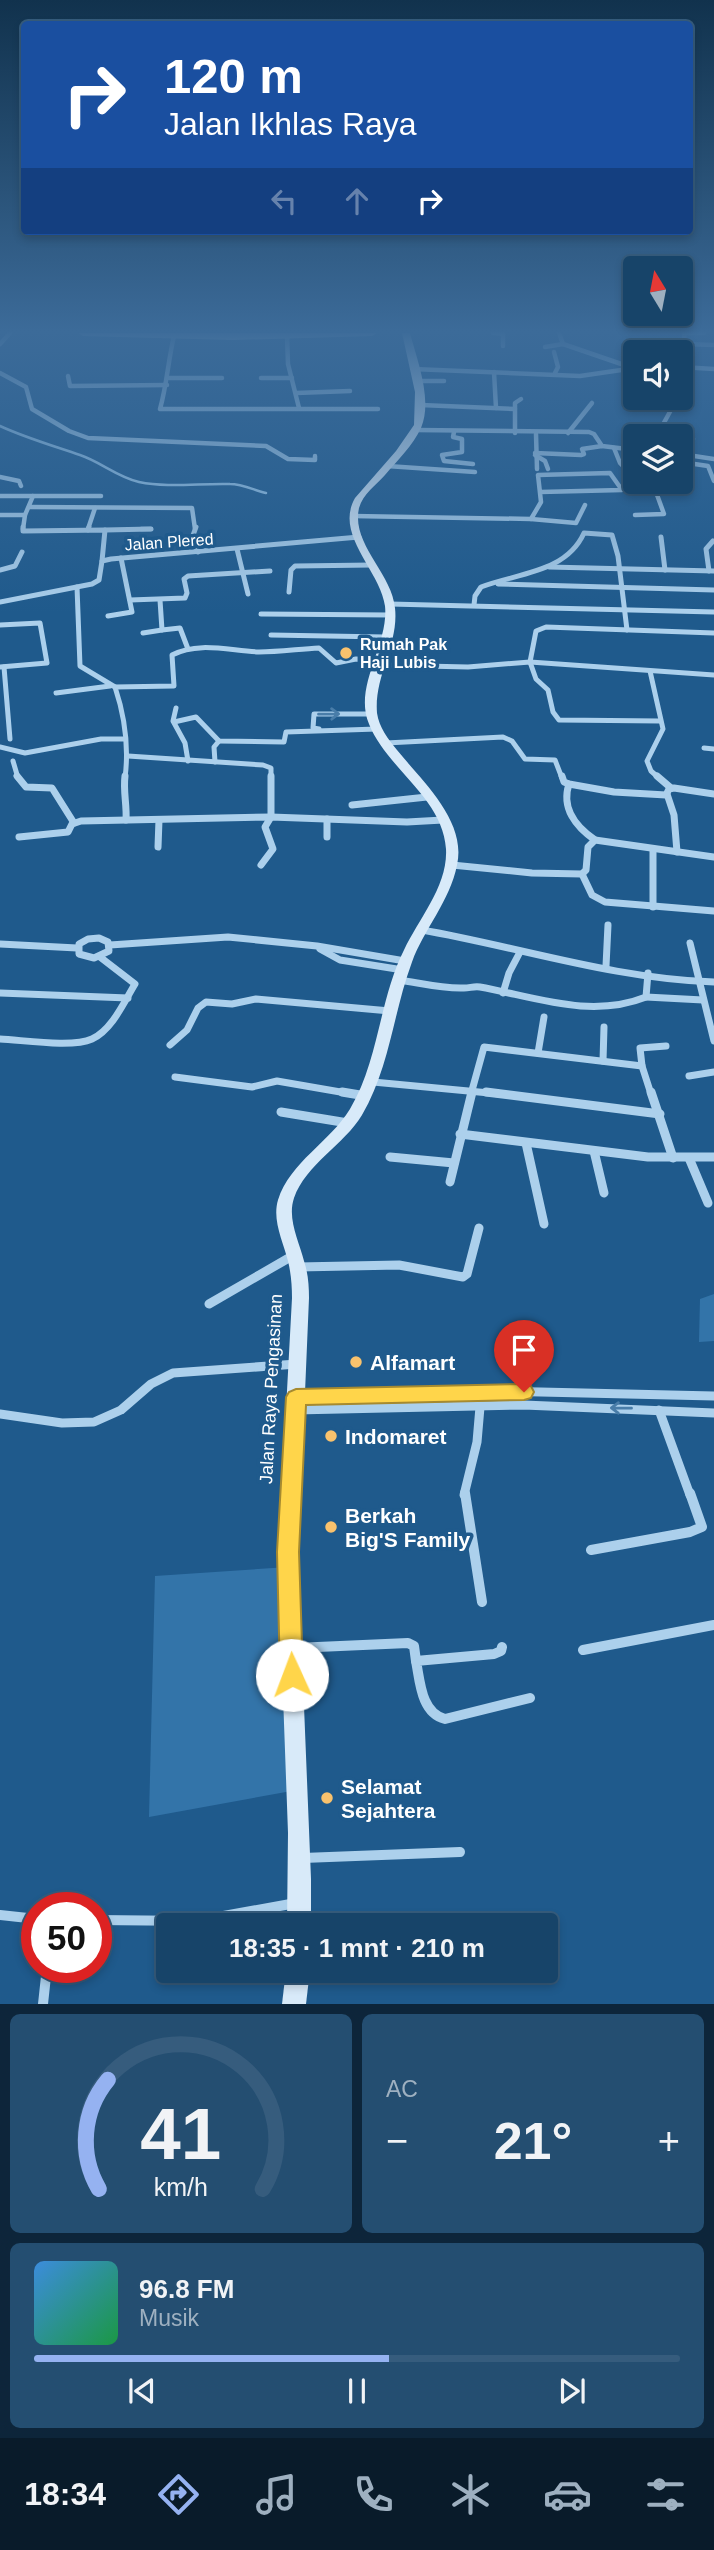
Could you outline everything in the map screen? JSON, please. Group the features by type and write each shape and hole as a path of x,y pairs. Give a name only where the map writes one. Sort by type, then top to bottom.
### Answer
{"main road":[{"path":"417,427 360,496 353,516 359,537 385,586 390,610 380,663 375,723 386,743 443,820 453,841 452,866"},
{"name":"Jalan Raya Pengasinan","path":"300,1913 288,1552 300,1364 296,1261 284,1215 287,1195 348,1123 369,1089 402,970 452,866"},
{"path":"294,2004 296,1983"}],"street":[{"path":"64,427 84,437 266,446 273,447 285,458 314,460 315,456"},
{"path":"515,427 515,433"},
{"path":"568,433 573,427"},
{"path":"416,430 591,433 602,446"},
{"path":"454,432 453,437 462,439 462,452 442,455 443,460 473,464"},
{"path":"536,434 537,469"},
{"path":"535,454 581,455 584,454 582,449 602,446 623,449"},
{"path":"614,448 623,466"},
{"path":"535,454 545,461 548,469"},
{"path":"693,456 714,459"},
{"path":"693,464 708,466 714,477"},
{"path":"387,466 475,472"},
{"path":"531,519 540,507 538,475 610,473 622,490 540,492"},
{"path":"0,477 19,481 21,485"},
{"path":"635,516 664,514 657,494"},
{"path":"0,496 101,496"},
{"path":"33,496 25,515 23,531 151,529"},
{"path":"353,516 531,519 576,523 585,505"},
{"path":"29,507 192,508 196,526 192,538 198,552"},
{"path":"88,530 95,508"},
{"path":"0,515 25,515"},
{"path":"102,561 105,530"},
{"path":"576,568 573,558 584,533 612,535 621,588 621,608 627,630"},
{"name":"Jalan Plered","path":"0,602 99,580 102,561 359,537"},
{"path":"662,537 665,570"},
{"path":"545,567 712,571 706,549 713,541"},
{"path":"237,549 247,594"},
{"path":"0,570 15,566 22,552"},
{"path":"108,616 131,613 121,558"},
{"path":"474,605 479,589 573,558"},
{"path":"289,592 291,570 295,566 372,565"},
{"path":"130,600 187,597 185,577 270,571"},
{"path":"490,584 714,590"},
{"path":"77,587 80,666 113,686 123,710 128,756 123,790 127,807 126,820"},
{"path":"160,600 162,630"},
{"path":"261,614 474,605 714,612"},
{"path":"0,625 40,623 47,663 2,667 10,738"},
{"path":"143,633 188,627"},
{"path":"660,721 561,721 553,712 548,690 536,679 530,662 537,630 546,627 714,634"},
{"path":"180,628 188,649"},
{"path":"271,635 385,637"},
{"path":"56,692 113,686 174,686 172,655 188,649 224,648 260,652 319,648 336,663 356,659 380,663 468,667 530,662 714,675"},
{"path":"650,671 663,729 648,761 652,771 669,791 677,852"},
{"path":"176,708 174,722 186,743 188,761"},
{"path":"314,714 375,723 313,728 314,714"},
{"path":"174,722 196,717 219,741 284,742 286,732 375,723"},
{"path":"0,727 8,726"},
{"path":"386,743 509,738 525,759 555,760 564,782 569,785 625,793 669,791 714,794"},
{"path":"0,747 25,753 101,739 125,739"},
{"path":"215,762 214,747 219,741"},
{"path":"705,748 714,749"},
{"path":"128,756 263,765 271,768 271,817 265,827 273,849 261,865"},
{"path":"13,761 21,785 29,789 52,788 74,823"},
{"path":"569,785 565,798 575,824 595,840 714,857"},
{"path":"352,805 427,797"},
{"path":"74,823 271,817 407,822 443,820"},
{"path":"327,819 327,837"},
{"path":"158,847 159,820"},
{"path":"19,837 68,832 74,823"},
{"path":"452,866 582,874 586,870 587,847 595,840"},
{"path":"653,849 653,907"},
{"path":"582,874 589,892 596,898 618,905 714,911"},
{"path":"606,967 608,925"},
{"path":"422,930 479,940 520,952 701,984 714,982"},
{"path":"77,948 82,941 93,938 104,939 110,945 215,936 317,946 340,960 402,970 464,988 472,986 597,1006 626,1004 646,997 703,1000"},
{"path":"690,943 698,964 703,1000 714,1041"},
{"path":"0,944 77,948"},
{"path":"77,948 83,957 100,957 109,951 110,945"},
{"path":"503,993 509,973 520,952"},
{"path":"0,1039 83,1041 105,1030 135,986 134,982 100,957"},
{"path":"646,997 648,973"},
{"path":"0,993 128,998"},
{"path":"170,1045 187,1030 198,1007 206,1002 232,1004 260,1000 391,1011"},
{"path":"538,1053 544,1017"},
{"path":"603,1061 604,1027"},
{"path":"666,1046 640,1048 642,1066 673,1158"},
{"path":"450,1182 471,1090 484,1047 642,1066"},
{"path":"689,1076 714,1072"},
{"path":"175,1077 252,1087 277,1081 369,1089 471,1090 660,1114"},
{"path":"281,1112 348,1123"},
{"path":"460,1134 594,1151 673,1158 714,1157"},
{"path":"526,1143 544,1224"},
{"path":"594,1151 604,1193"},
{"path":"390,1157 454,1163"},
{"path":"689,1158 708,1203"},
{"path":"209,1304 232,1287 296,1261 399,1265 463,1276 467,1274 470,1265 479,1228"},
{"path":"0,1414 73,1424 105,1419 119,1413 155,1378 173,1373 300,1364"},
{"path":"296,1404 496,1391 714,1396"},
{"path":"296,1404 714,1413"},
{"path":"480,1407 477,1442 464,1496 482,1602"},
{"path":"591,1550 702,1528 659,1410"},
{"path":"583,1650 714,1625"},
{"path":"290,1648 408,1643 414,1646 430,1712 438,1719 530,1698"},
{"path":"416,1661 494,1654 501,1651 502,1647"},
{"path":"299,1859 437,1851 460,1853"},
{"path":"112,1920 196,1920 230,1917 300,1902"},
{"path":"0,1915 21,1917"},
{"path":"43,2004 45,1983"}],"shaded area":[{"path":"714,1294 714,1341 699,1342 700,1299"},
{"path":"288,1567 297,1790 149,1817 155,1576"}],"waterway":[{"path":"1,427 88,458 123,477 139,482 173,485 234,484 266,493"}],"place":[{"name":"Rumah Pak Haji Lubis","path":"346,653"},
{"name":"Alfamart","path":"356,1362"},
{"name":"Indomaret","path":"331,1436"},
{"name":"Berkah Big'S Family","path":"331,1527"},
{"name":"Selamat Sejahtera","path":"327,1798"}],"route":[{"path":"292,1675 288,1552 296,1397 524,1392"}]}
